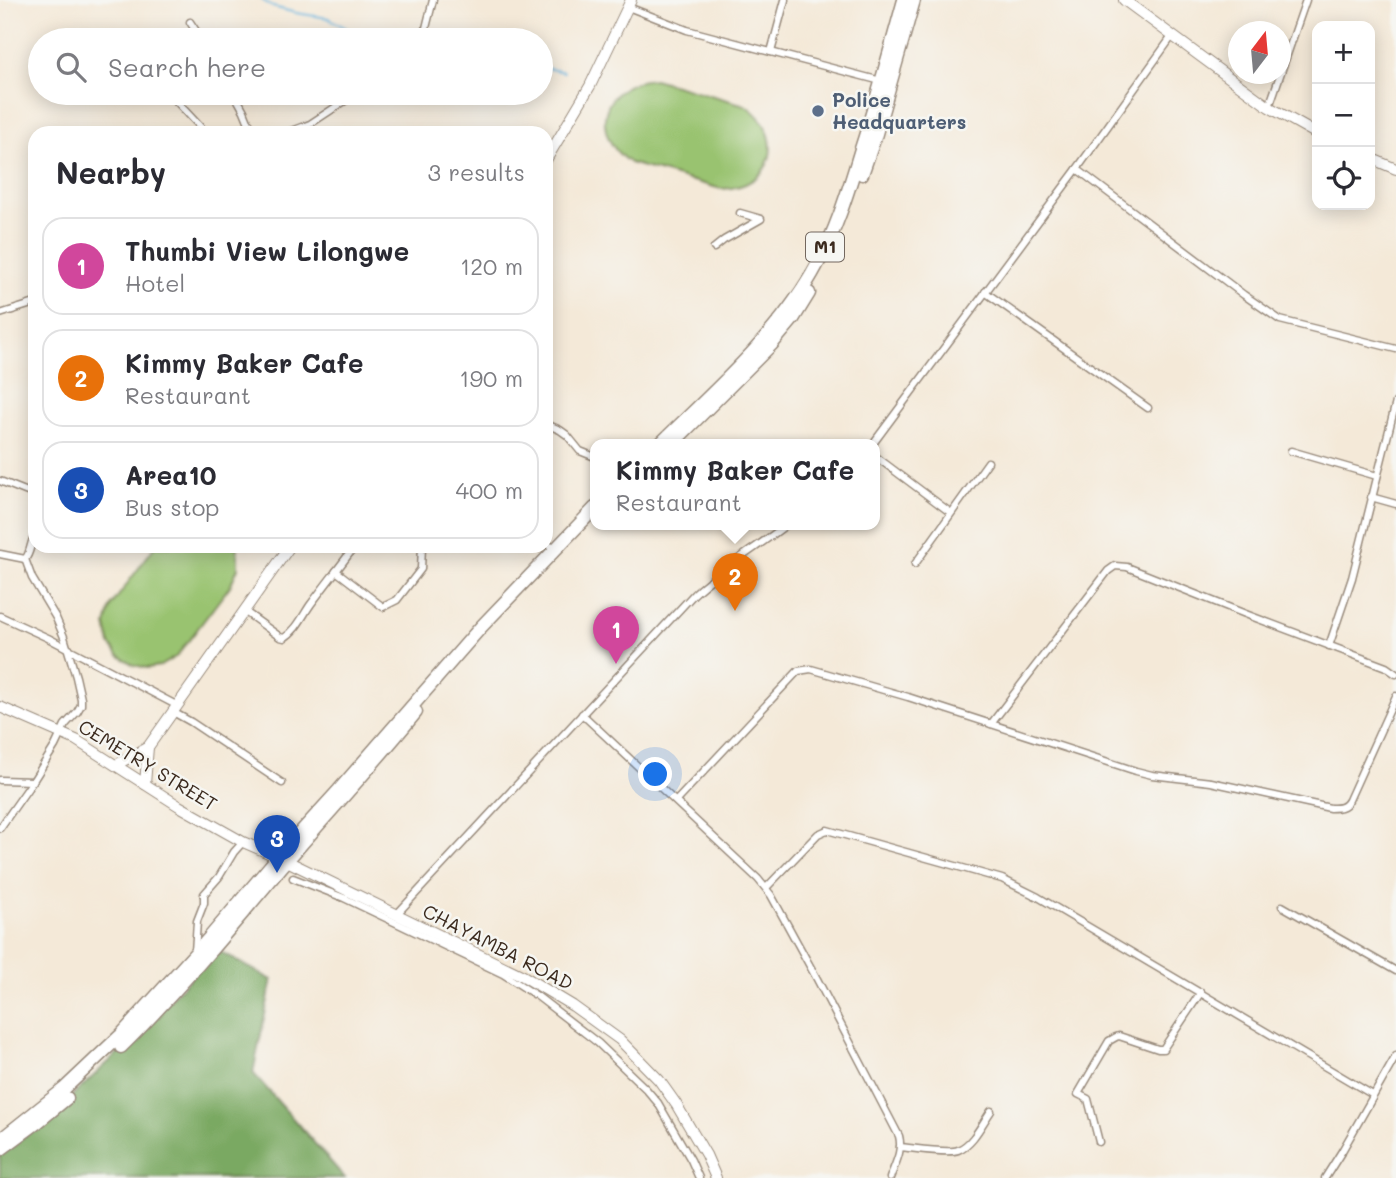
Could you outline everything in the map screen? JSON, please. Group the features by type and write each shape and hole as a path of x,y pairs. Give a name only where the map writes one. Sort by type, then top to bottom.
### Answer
{"highway":[{"name":"M1","path":"665,439 764,339 808,280 843,208 904,0"},
{"name":"M1","path":"677,439 772,344 793,319 832,252 875,137 914,0"},
{"path":"553,543 590,512"},
{"path":"0,1140 64,1089 121,1035 365,773 430,695 527,587 590,524"},
{"path":"0,1150 38,1122 131,1037 234,924 339,790 543,553"}],"street":[{"path":"426,28 433,0"},
{"path":"771,52 785,0"},
{"path":"1124,0 1269,107 1312,131"},
{"path":"1269,107 1306,0"},
{"path":"553,148 590,86 630,4 687,30 882,81"},
{"path":"190,22 194,28"},
{"path":"876,439 1173,35"},
{"path":"180,105 199,126"},
{"path":"241,105 250,126"},
{"path":"305,126 339,105"},
{"path":"1375,160 1396,169"},
{"path":"1077,169 1244,296 1280,320 1396,349"},
{"path":"714,248 761,219 740,213"},
{"path":"985,292 1148,408"},
{"path":"0,314 28,305"},
{"path":"1329,646 1349,590 1396,402"},
{"path":"553,427 567,435 580,451 590,455"},
{"path":"1291,452 1377,476"},
{"path":"880,460 951,513"},
{"path":"915,564 988,462"},
{"path":"0,481 28,492"},
{"path":"1371,497 1396,504"},
{"path":"396,915 706,582 780,530"},
{"path":"24,559 29,553"},
{"path":"116,765 148,747 285,553"},
{"path":"244,611 284,638 293,632 350,553"},
{"path":"336,571 383,607 397,600 421,569 422,553"},
{"path":"0,554 24,559"},
{"path":"0,828 81,705 80,689 56,618 24,559"},
{"path":"991,724 1108,571 1118,566 1127,567 1386,667 1396,674"},
{"path":"0,616 37,632 175,709 282,783"},
{"path":"676,801 798,671 811,669 1152,775 1211,782 1330,808 1347,805 1396,696"},
{"name":"CEMETRY STREET","path":"0,707 61,733 179,806 243,842 282,860"},
{"path":"582,714 766,888 824,991 899,1136 900,1153 890,1178"},
{"path":"145,784 148,747"},
{"path":"0,780 33,781"},
{"path":"766,888 818,834 827,830 1014,883 1373,1095"},
{"path":"194,954 197,921 204,903 204,894 243,842"},
{"name":"CHAYAMBA ROAD","path":"282,860 546,989 595,1020 620,1040 659,1080 706,1155 716,1178"},
{"path":"293,878 344,898 503,974 544,1000 598,1044 646,1089 658,1104 699,1178"},
{"path":"1282,906 1396,971"},
{"path":"1099,1142 1088,1098 1078,1094 1109,1041 1119,1037 1163,1049 1201,992"},
{"path":"1325,1178 1396,1056"},
{"path":"900,1147 956,1151 977,1132 991,1111"}],"green space":[{"path":"654,79 745,105 759,117 771,144 769,158 763,170 753,180 721,189 630,163 608,138 606,111 612,99 622,89 636,82"},
{"path":"150,553 238,553 238,568 230,586 177,656 160,666 147,668 134,665 118,655 110,644 106,625 111,606"},
{"path":"217,950 272,980 253,1073 345,1178 0,1178 0,1154 45,1121 114,1057"}],"waterway":[{"path":"262,0 273,7 328,18 346,28"},
{"path":"553,70 564,72"}],"place":[{"name":"Police Headquarters","path":"818,111"},
{"name":"Kimmy Baker Cafe","path":"735,611"},
{"name":"Thumbi View Lilongwe","path":"616,664"},
{"name":"Area10","path":"277,873"}]}
